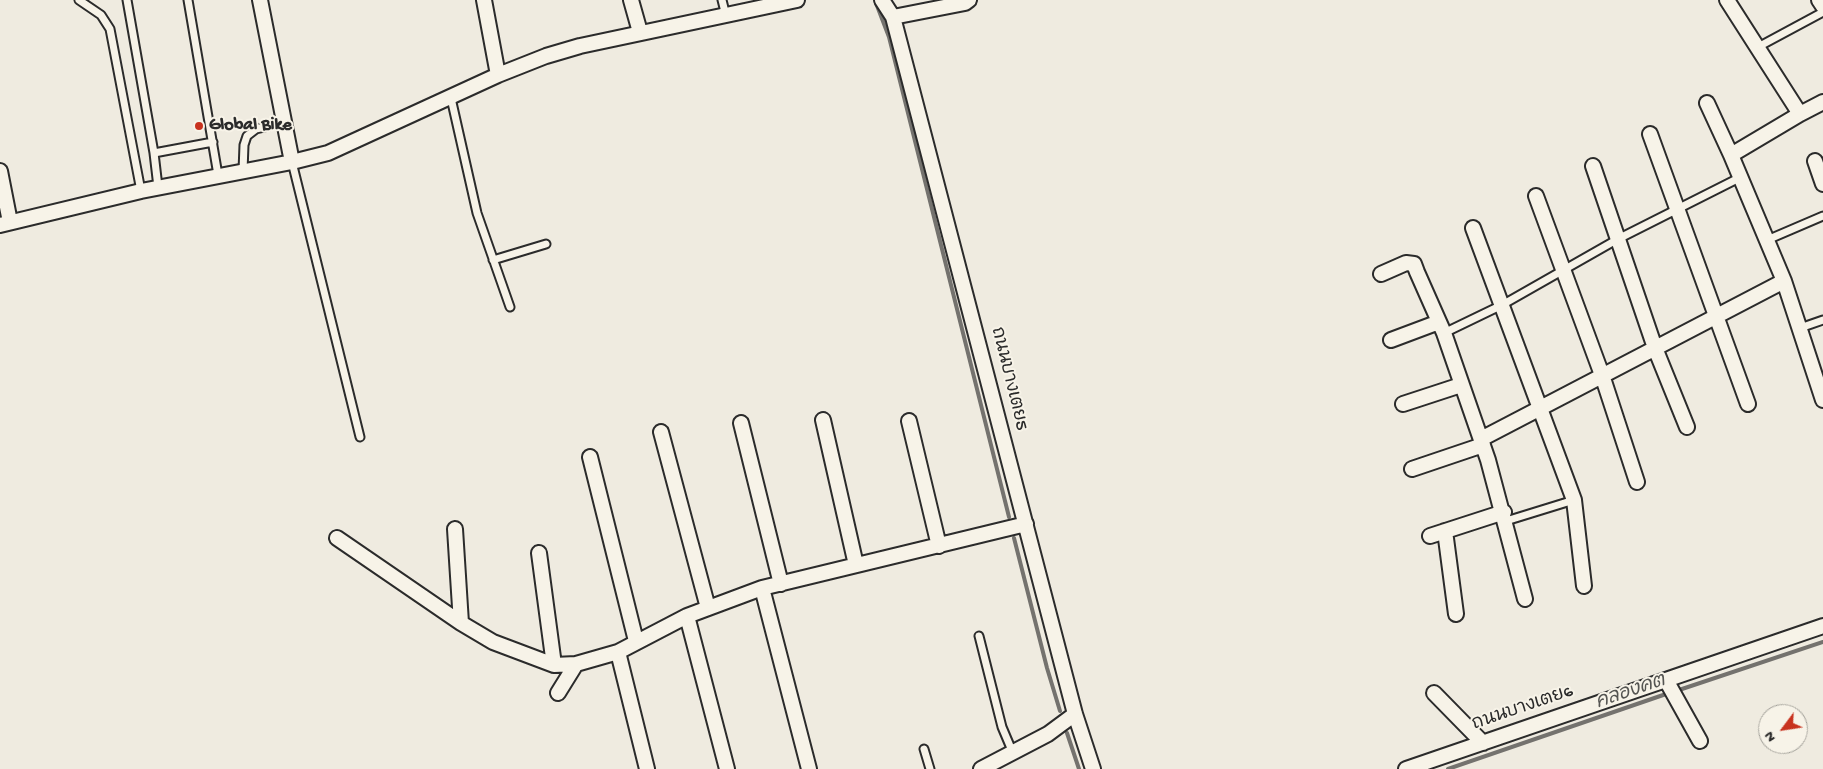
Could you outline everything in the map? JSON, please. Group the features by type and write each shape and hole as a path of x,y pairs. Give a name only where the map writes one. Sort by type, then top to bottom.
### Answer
{"street":[{"path":"260,0 292,162"},
{"path":"484,0 498,75"},
{"path":"631,0 640,32"},
{"path":"0,170 5,224 158,187 292,162 328,153 498,75 580,46 796,0"},
{"name":"ถนนบางเตย5","path":"882,0 893,17 1075,714 1093,769"},
{"path":"893,17 965,3 969,0"},
{"path":"1727,0 1800,114"},
{"path":"1819,0 1823,6"},
{"path":"1731,155 1823,102"},
{"path":"1707,103 1742,177 1784,281 1823,400"},
{"path":"1650,134 1718,315 1748,404"},
{"path":"1814,161 1823,184"},
{"path":"1592,166 1655,348 1687,427"},
{"path":"1536,196 1602,375 1637,482"},
{"path":"1473,228 1574,500 1584,586"},
{"path":"1381,274 1406,263 1414,264 1441,327 1482,442 1505,516 1525,599"},
{"path":"1412,469 1482,442 1540,407 1784,281"},
{"path":"1391,340 1441,327"},
{"path":"1403,404 1461,385"},
{"path":"823,420 856,565"},
{"path":"909,421 939,546"},
{"path":"741,423 781,584"},
{"path":"661,432 708,608"},
{"path":"590,457 636,641"},
{"path":"1430,536 1505,516"},
{"path":"337,538 461,623 493,642 554,665 576,664 618,652 687,616 762,588 1026,524"},
{"path":"455,529 461,623"},
{"path":"1445,531 1456,614"},
{"path":"539,553 554,665"},
{"path":"762,588 809,769"},
{"path":"687,616 727,769"},
{"name":"ถนนบางเตย6","path":"1406,769 1667,682 1823,626"},
{"path":"618,652 647,769"},
{"path":"558,693 576,664"},
{"path":"1667,682 1700,741"},
{"path":"1434,693 1483,743"},
{"path":"981,769 1048,734 1075,714"}],"lane":[{"path":"79,0 101,15 110,29 141,191"},
{"path":"126,0 154,153 158,187"},
{"path":"188,0 218,175"},
{"path":"722,0 726,16"},
{"path":"1758,47 1823,12"},
{"path":"451,98 476,213 510,307"},
{"path":"243,171 244,145 247,136 256,129 269,126"},
{"path":"154,153 212,142"},
{"path":"292,162 360,437"},
{"path":"1441,327 1502,305 1618,239 1742,177"},
{"path":"1767,240 1823,216"},
{"path":"493,260 546,244"},
{"path":"1800,328 1823,320"},
{"path":"1505,516 1574,500"},
{"path":"979,636 1002,727 1013,753"},
{"path":"924,750 930,769"}],"waterway":[{"path":"876,3 889,37 1009,517"},
{"path":"1014,538 1047,668 1060,711"},
{"name":"คลองคต","path":"1676,691 1823,642"},
{"name":"คลองคต","path":"1448,769 1669,693"},
{"path":"1067,733 1079,769"}],"place":[{"name":"Global Bike","path":"199,126"}]}
